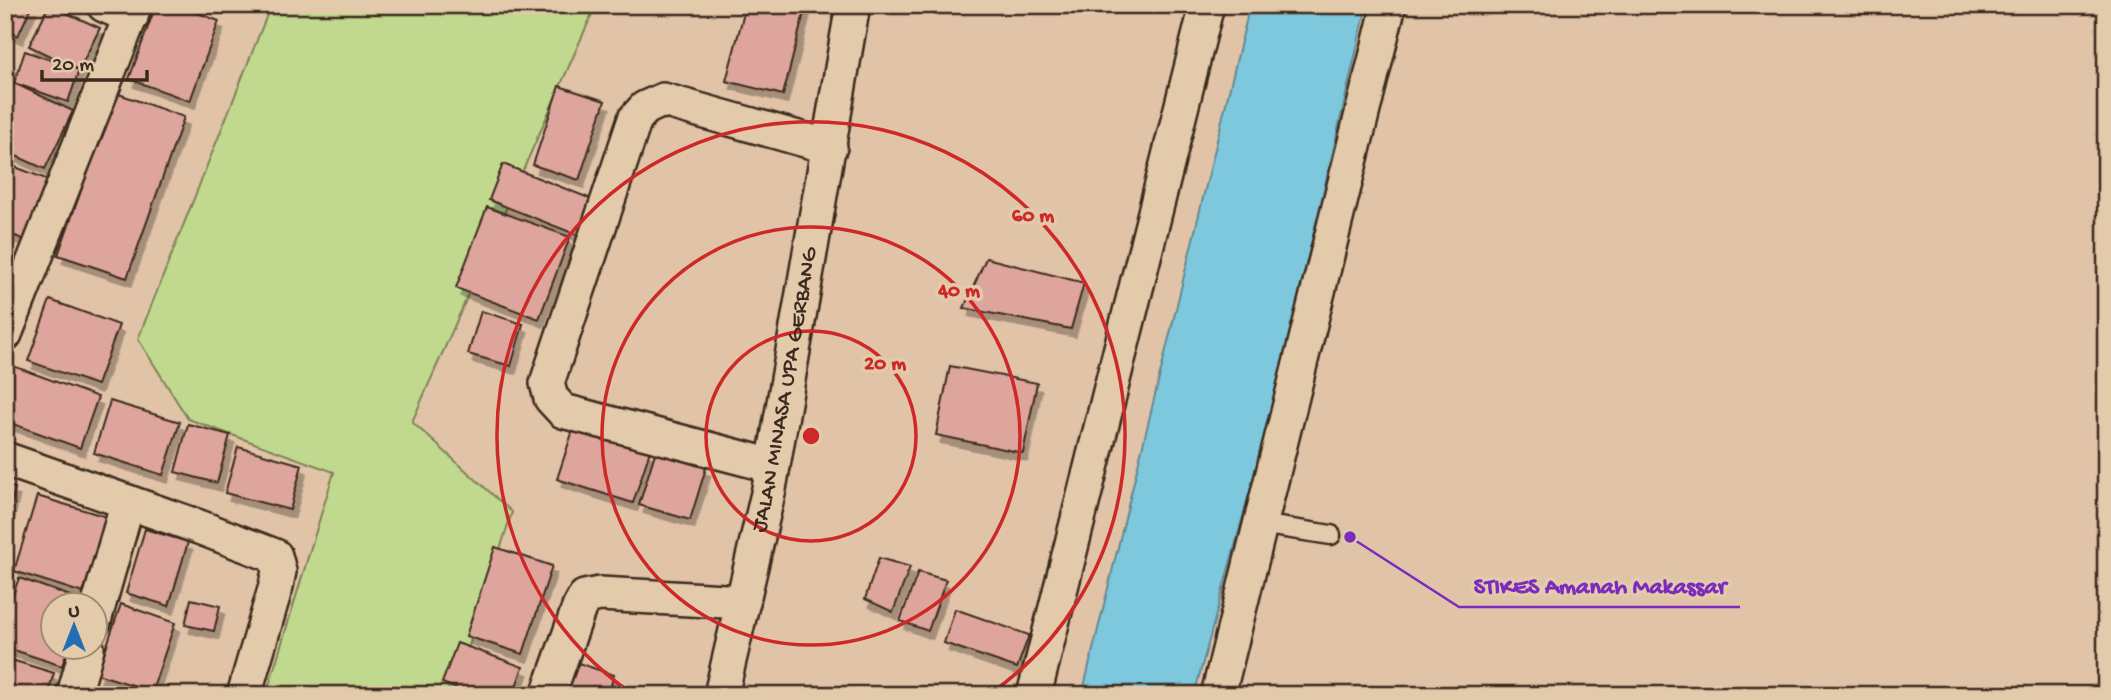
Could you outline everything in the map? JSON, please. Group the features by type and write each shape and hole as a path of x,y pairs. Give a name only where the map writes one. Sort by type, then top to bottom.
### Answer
{"street":[{"name":"JALAN MINASA UPA GERBANG","path":"721,695 773,466 853,5"},
{"path":"1034,695 1207,5"},
{"path":"1218,695 1390,5"},
{"path":"5,334 123,9"},
{"path":"773,466 564,411 551,398 547,383 635,119 645,108 663,100 830,147"},
{"path":"5,459 275,556 279,571 276,586 244,695"},
{"path":"102,592 128,502"},
{"path":"548,695 585,597 600,594 743,602"},
{"path":"74,695 83,662"}],"lane":[{"path":"1260,524 1331,535"}],"green space":[{"path":"271,5 596,5 412,422 512,512 453,695 266,695 334,472 188,419 138,339"}],"water":[{"path":"1250,5 1367,5 1274,403 1194,695 1082,695"}],"building":[{"path":"5,5 32,5 18,36 5,30"},
{"path":"49,5 100,28 79,70 29,46"},
{"path":"156,5 177,5 219,21 190,101 129,79"},
{"path":"746,5 806,5 783,95 726,81"},
{"path":"25,51 79,70 68,102 14,83"},
{"path":"14,83 73,111 45,169 5,151 5,101"},
{"path":"559,86 605,101 579,180 533,165"},
{"path":"116,93 184,117 127,278 58,255"},
{"path":"5,163 49,180 25,240 5,232"},
{"path":"503,164 594,200 580,236 489,200"},
{"path":"487,207 570,237 539,319 456,288"},
{"path":"986,258 1084,283 1071,329 964,308"},
{"path":"50,300 119,325 97,385 28,361"},
{"path":"481,311 523,324 511,366 468,354"},
{"path":"13,366 98,397 80,448 5,421 5,388"},
{"path":"950,366 1037,383 1023,453 936,435"},
{"path":"110,401 180,422 163,475 94,453"},
{"path":"188,424 230,435 217,483 175,472"},
{"path":"574,427 650,451 633,503 557,479"},
{"path":"238,447 302,465 290,510 225,493"},
{"path":"655,453 706,468 690,520 639,505"},
{"path":"5,486 15,488 5,530"},
{"path":"37,496 107,517 83,592 14,571"},
{"path":"145,529 188,542 169,606 126,593"},
{"path":"495,547 552,566 523,654 466,636"},
{"path":"879,558 910,567 893,612 865,599"},
{"path":"918,572 946,580 928,631 900,621"},
{"path":"19,578 59,592 38,592 38,658 5,647 5,617"},
{"path":"191,599 220,606 214,631 185,625"},
{"path":"121,604 175,623 152,691 97,674 101,662 108,662 108,642"},
{"path":"955,609 1029,635 1017,668 944,643"},
{"path":"457,643 523,667 513,695 473,695 442,683"},
{"path":"5,658 54,673 47,695 5,695"},
{"path":"572,661 614,675 608,695 560,695"}],"place":[{"name":"STIKES Amanah Makassar","path":"1350,537"}]}
